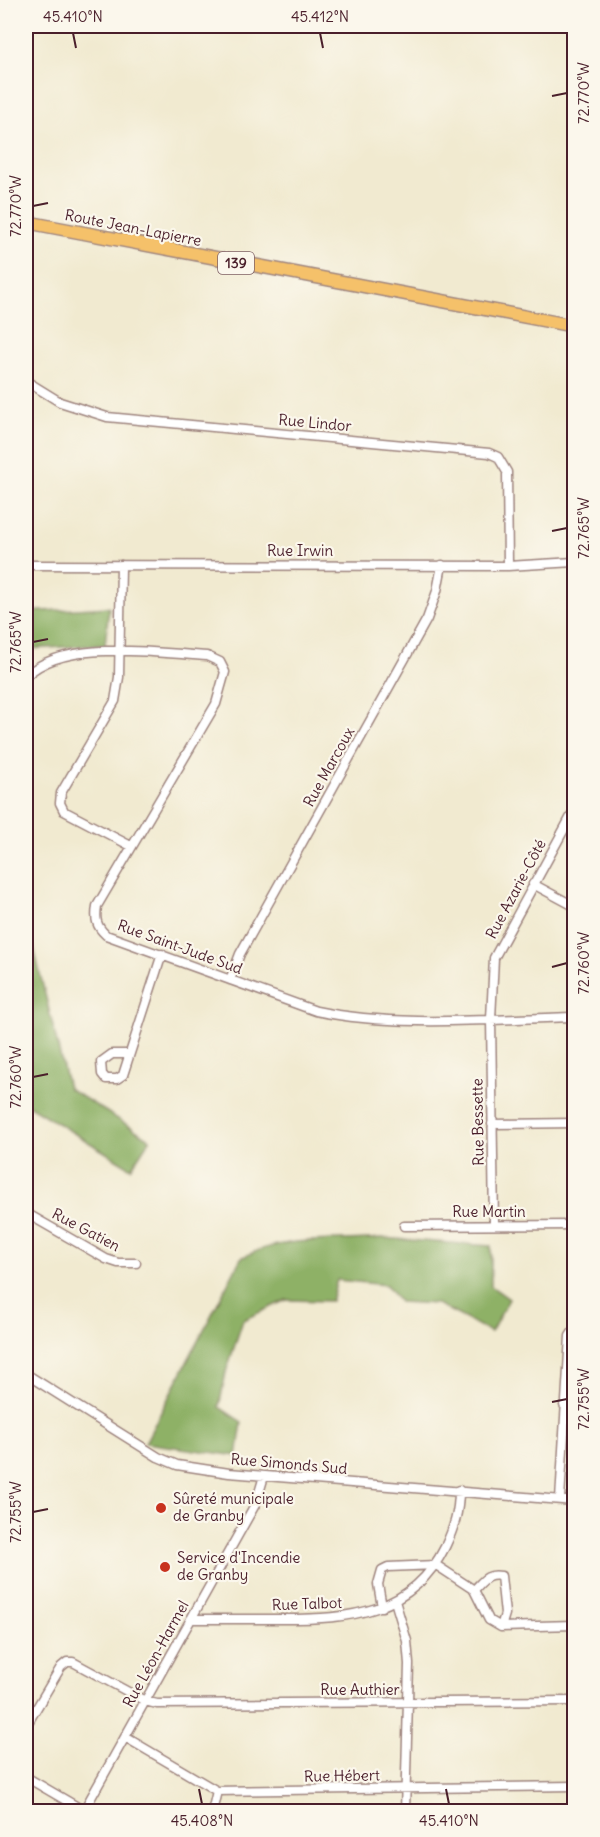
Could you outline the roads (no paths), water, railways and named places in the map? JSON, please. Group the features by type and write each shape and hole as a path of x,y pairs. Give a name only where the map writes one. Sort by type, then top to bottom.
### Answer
{"highway":[{"name":"Route Jean-Lapierre","path":"26,222 574,326"},
{"name":"Route Jean-Lapierre","path":"447,303 574,334"}],"street":[{"name":"Rue Lindor","path":"26,381 60,402 107,417 489,453 498,457 507,472 508,566"},
{"name":"Rue Irwin","path":"26,565 508,566 574,562"},
{"path":"121,565 119,677 114,701 61,793 60,803 64,811 131,846"},
{"name":"Rue Marcoux","path":"230,980 240,954 427,619 437,591 442,565"},
{"name":"Rue Saint-Jude Sud","path":"26,676 37,665 65,655 118,652 207,656 220,662 225,672 216,704 97,906 98,927 106,935 316,1011 340,1016 374,1019 574,1017"},
{"name":"Rue Azarie-Côté","path":"490,1019 494,958 574,811"},
{"path":"533,884 574,906"},
{"path":"129,1054 162,954"},
{"name":"Rue Bessette","path":"490,1019 494,1225"},
{"path":"492,1124 574,1123"},
{"name":"Rue Gatien","path":"26,1213 106,1258 118,1263 136,1263"},
{"name":"Rue Martin","path":"404,1226 574,1225"},
{"path":"560,1499 564,1405 570,1336 574,1330"},
{"name":"Rue Simonds Sud","path":"26,1374 158,1457 177,1465 264,1476 574,1501"},
{"path":"564,1405 574,1406"},
{"name":"Rue Léon-Harmel","path":"84,1811 256,1503 264,1476"},
{"name":"Rue Talbot","path":"191,1619 331,1619 359,1614 395,1601 415,1587 436,1565 459,1512 459,1490"},
{"path":"382,1607 378,1584 382,1570 388,1567 436,1565 474,1590 489,1620 501,1627 574,1625"},
{"path":"474,1590 486,1577 493,1574 501,1576 505,1614 501,1627"},
{"path":"395,1601 407,1641 405,1812"},
{"path":"26,1726 61,1667 67,1662 74,1662 145,1701"},
{"name":"Rue Authier","path":"145,1701 158,1704 574,1701"},
{"path":"125,1737 217,1791 212,1812"},
{"path":"26,1778 84,1811"},
{"name":"Rue Hébert","path":"217,1791 574,1786"}],"place":[{"name":"Sûreté municipale de Granby","path":"161,1508"},
{"name":"Service d'Incendie de Granby","path":"165,1567"}]}
